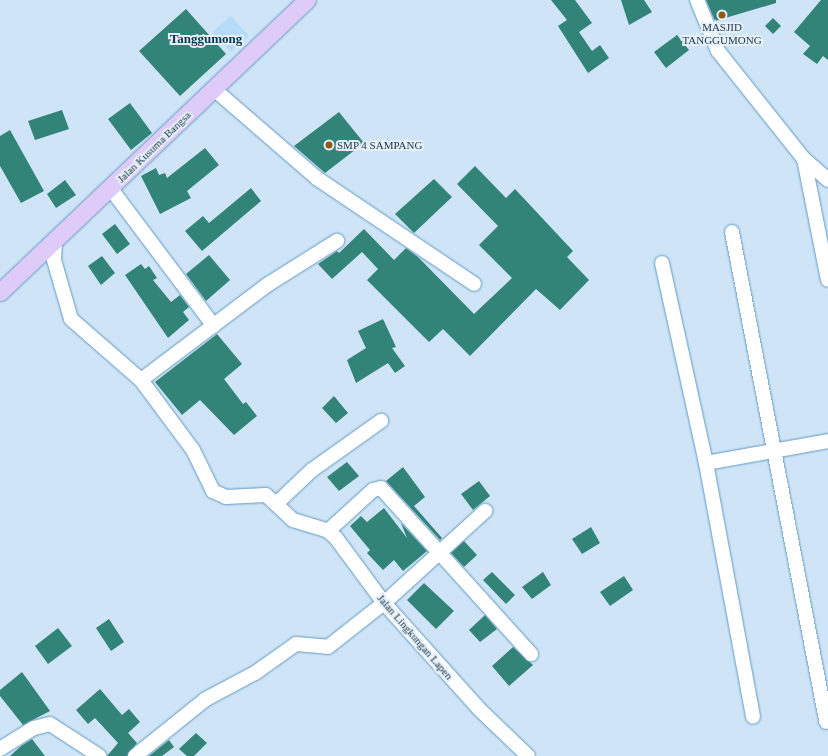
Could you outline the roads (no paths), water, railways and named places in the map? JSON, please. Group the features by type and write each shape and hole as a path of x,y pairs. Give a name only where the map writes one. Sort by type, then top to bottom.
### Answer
{"main road":[{"name":"Jalan Kusuma Bangsa","path":"0,292 111,189 307,0"}],"street":[{"path":"697,0 718,51 804,159 828,180"},
{"path":"214,89 318,179 474,284"},
{"path":"804,159 823,231 828,280"},
{"path":"111,189 214,326"},
{"path":"732,232 772,451 826,722"},
{"path":"55,241 54,260 71,319 142,380 193,450 217,494 265,495 303,525 328,531 373,490 381,488 437,553 531,654"},
{"path":"142,380 267,285 337,241"},
{"path":"662,262 706,463 753,717"},
{"path":"276,504 312,470 381,421"},
{"path":"706,463 828,441"},
{"path":"135,756 206,699 255,673 296,644 328,646 384,603 437,553 485,511"},
{"name":"Jalan Lingkungan Lapen","path":"328,531 353,558 384,603 484,715 528,756"},
{"path":"0,749 34,728 50,724 99,756"}],"place":[{"name":"MASJID TANGGUMONG","path":"722,15"},
{"name":"SMP 4 SAMPANG","path":"329,145"}],"district":[{"name":"Tanggumong","path":"206,39"}]}
